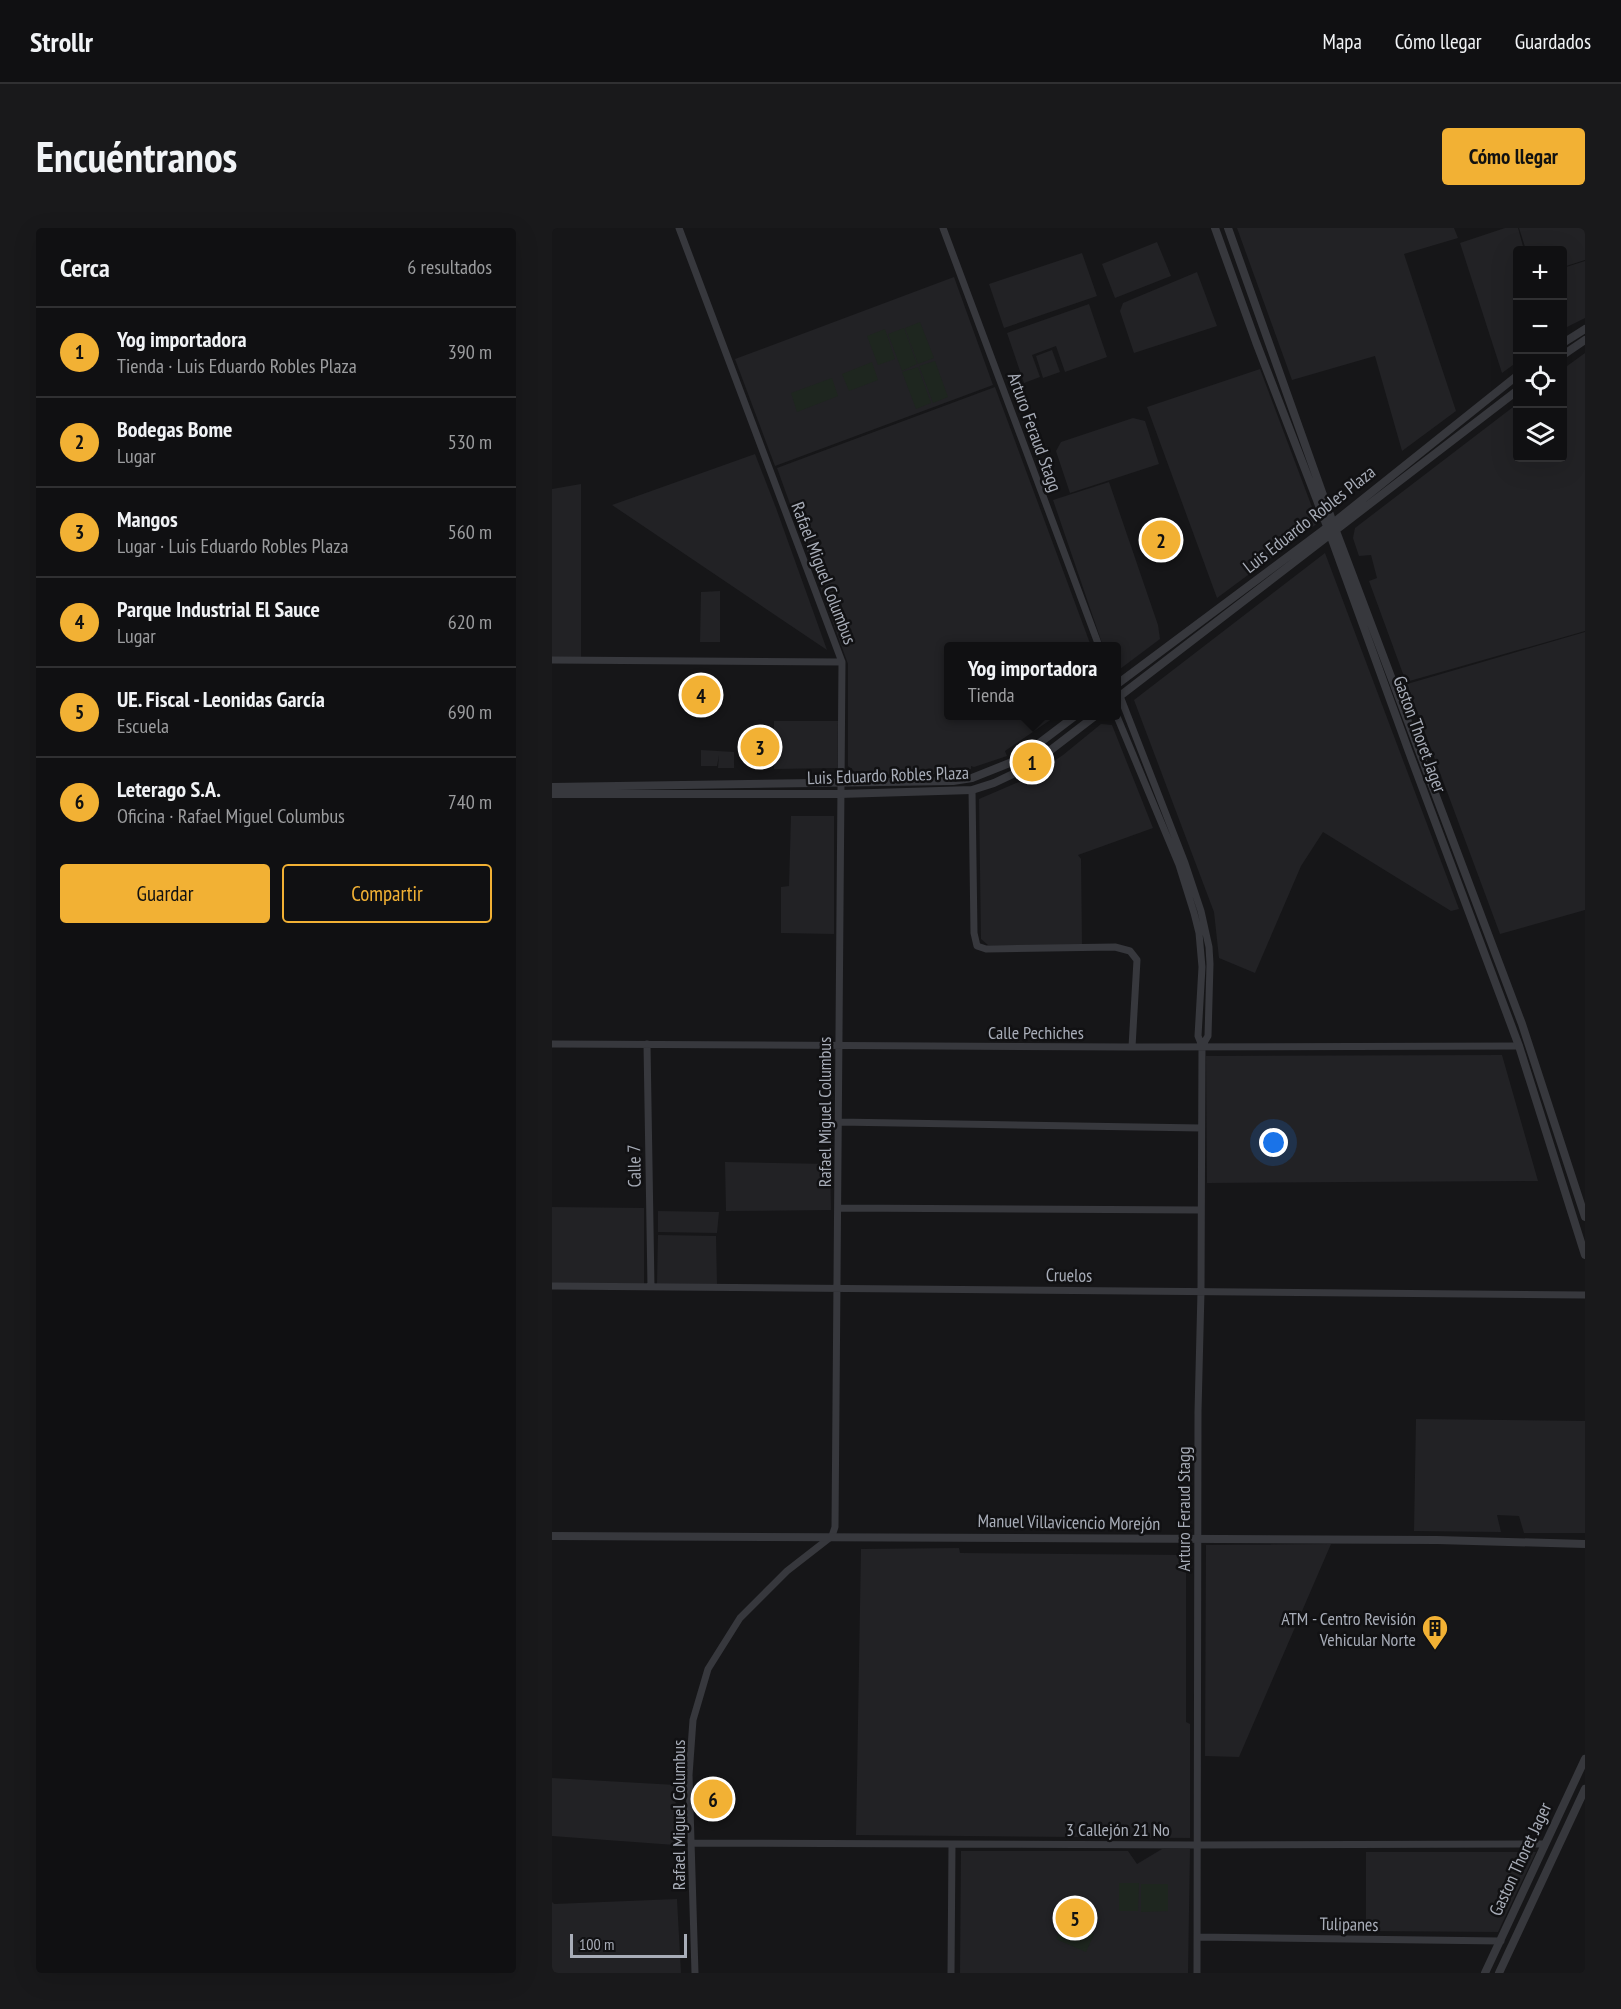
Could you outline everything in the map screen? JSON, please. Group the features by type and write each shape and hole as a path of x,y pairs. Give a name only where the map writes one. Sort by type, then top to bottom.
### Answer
{"street":[{"name":"Rafael Miguel Columbus","path":"679,228 842,662 835,1527 832,1536 787,1571 740,1618 708,1669 693,1720 689,1775 695,1973"},
{"name":"Arturo Feraud Stagg","path":"943,228 1098,642"},
{"name":"Gaston Thoret Jager","path":"1215,228 1256,342 1332,529 1522,1024 1585,1217"},
{"name":"Gaston Thoret Jager","path":"1227,228 1409,752 1519,1046 1585,1255"},
{"path":"1567,340 1585,329"},
{"path":"1564,354 1585,340"},
{"name":"Luis Eduardo Robles Plaza","path":"1121,695 1332,529 1513,379"},
{"name":"Luis Eduardo Robles Plaza","path":"1121,680 1332,529 1513,394"},
{"path":"552,660 842,662"},
{"name":"Arturo Feraud Stagg","path":"1121,704 1185,862 1201,911 1210,964 1208,1036 1202,1046"},
{"name":"Luis Eduardo Robles Plaza","path":"552,787 953,781 972,778 1017,760 1070,720"},
{"name":"Luis Eduardo Robles Plaza","path":"552,794 840,794 972,790 994,783 1030,766 1090,720"},
{"name":"Arturo Feraud Stagg","path":"1119,720 1179,865 1194,912 1201,950 1198,1036 1202,1046 1202,1128 1198,1412 1197,1973"},
{"path":"972,790 974,933 977,946 986,949 1115,947 1130,951 1137,960 1132,1047"},
{"name":"Calle Pechiches","path":"552,1044 1132,1047 1519,1046"},
{"name":"Calle 7","path":"647,1044 651,1287"},
{"path":"838,1122 1202,1128"},
{"path":"838,1208 1200,1210"},
{"name":"Cruelos","path":"552,1286 1585,1295"},
{"name":"Manuel Villavicencio Morejón","path":"552,1536 1437,1540 1585,1544"},
{"name":"Gaston Thoret Jager","path":"1485,1973 1585,1759"},
{"name":"Gaston Thoret Jager","path":"1499,1973 1585,1789"},
{"name":"3 Callejón 21 No","path":"691,1843 1544,1844"},
{"path":"951,1973 952,1844"},
{"name":"Tulipanes","path":"1197,1937 1501,1941"}],"shaded area":[{"path":"1237,228 1454,228 1458,238 1404,254 1456,411 1402,451 1375,356 1292,380"},
{"path":"1505,228 1518,228 1523,246 1513,246 1513,365 1502,373 1460,243"},
{"path":"1519,228 1585,228 1585,260 1567,266 1567,246 1525,246"},
{"path":"1157,242 1171,276 1115,298 1102,264"},
{"path":"1082,253 1097,296 1004,328 989,284"},
{"path":"1585,261 1585,318 1567,327 1567,300 1567,267"},
{"path":"1197,272 1217,326 1134,353 1120,311 1123,303"},
{"path":"954,277 993,385 775,466 735,359"},
{"path":"1089,304 1107,357 1065,372 1056,346 1032,355 1040,377 1024,383 1007,333"},
{"path":"920,322 934,358 918,364 905,328"},
{"path":"904,328 917,364 902,371 888,334"},
{"path":"885,329 895,359 878,365 867,336"},
{"path":"1052,350 1060,372 1043,378 1036,356"},
{"path":"1585,353 1585,631 1406,682 1369,581 1377,578 1371,555 1359,556 1353,538 1355,528 1513,407 1513,462 1567,462 1567,366"},
{"path":"935,361 948,397 933,403 919,366"},
{"path":"872,362 878,380 849,391 842,374"},
{"path":"918,367 931,403 916,409 902,372"},
{"path":"1260,369 1318,523 1217,598 1147,407"},
{"path":"832,378 838,396 797,412 791,393"},
{"path":"995,387 1090,642 944,642 944,720 1050,720 1005,751 1007,756 971,766 971,769 949,774 858,775 848,766 848,664 777,468"},
{"path":"1133,418 1145,421 1159,464 1070,493 1056,451 1061,442"},
{"path":"755,454 776,508 827,650 612,505"},
{"path":"1109,482 1158,625 1160,639 1121,668 1121,642 1102,642 1053,500"},
{"path":"581,484 581,657 552,657 552,489"},
{"path":"1325,553 1459,909 1451,911 1323,832 1301,866 1255,973 1219,958 1214,912 1134,700"},
{"path":"720,591 720,642 700,642 701,592"},
{"path":"1585,632 1585,910 1500,934 1407,684"},
{"path":"774,721 838,721 837,768 774,769"},
{"path":"1101,724 1112,725 1153,828 1078,855 1081,859 1082,945 988,945 981,939 979,799 1028,778 1063,755"},
{"path":"701,750 734,752 734,768 718,768 719,755 717,766 701,766"},
{"path":"791,816 834,816 834,934 781,933 781,887 789,886"},
{"path":"1502,1055 1538,1181 1207,1183 1206,1056"},
{"path":"725,1162 830,1164 831,1210 726,1211"},
{"path":"552,1207 644,1208 644,1284 552,1283"},
{"path":"658,1211 719,1212 717,1233 658,1232"},
{"path":"658,1235 716,1236 717,1284 657,1284"},
{"path":"1416,1419 1585,1421 1585,1533 1524,1533 1519,1516 1497,1515 1501,1532 1414,1531"},
{"path":"1331,1544 1239,1757 1205,1756 1206,1545"},
{"path":"959,1548 960,1553 1186,1555 1186,1722 1190,1724 1190,1838 856,1835 861,1549"},
{"path":"552,1778 676,1785 675,1845 552,1836"},
{"path":"1162,1849 1190,1849 1188,1973 960,1973 961,1851 1128,1851 1137,1864"},
{"path":"1366,1852 1536,1852 1498,1932 1366,1931"},
{"path":"1119,1883 1139,1883 1138,1911 1119,1911"},
{"path":"1141,1884 1168,1884 1168,1911 1141,1912"},
{"path":"677,1899 681,1973 552,1973 552,1902 554,1904"},
{"path":"1066,1920 1094,1934 1086,1952 1056,1939"}],"place":[{"name":"Bodegas Bome","path":"1161,540"},
{"name":"Parque Industrial El Sauce","path":"701,695"},
{"name":"Mangos","path":"760,747"},
{"name":"Yog importadora","path":"1032,762"},
{"name":"ATM - Centro Revisión Vehicular Norte","path":"1435,1651"},
{"name":"Leterago S.A.","path":"713,1799"},
{"name":"UE. Fiscal - Leonidas García","path":"1075,1918"}]}
